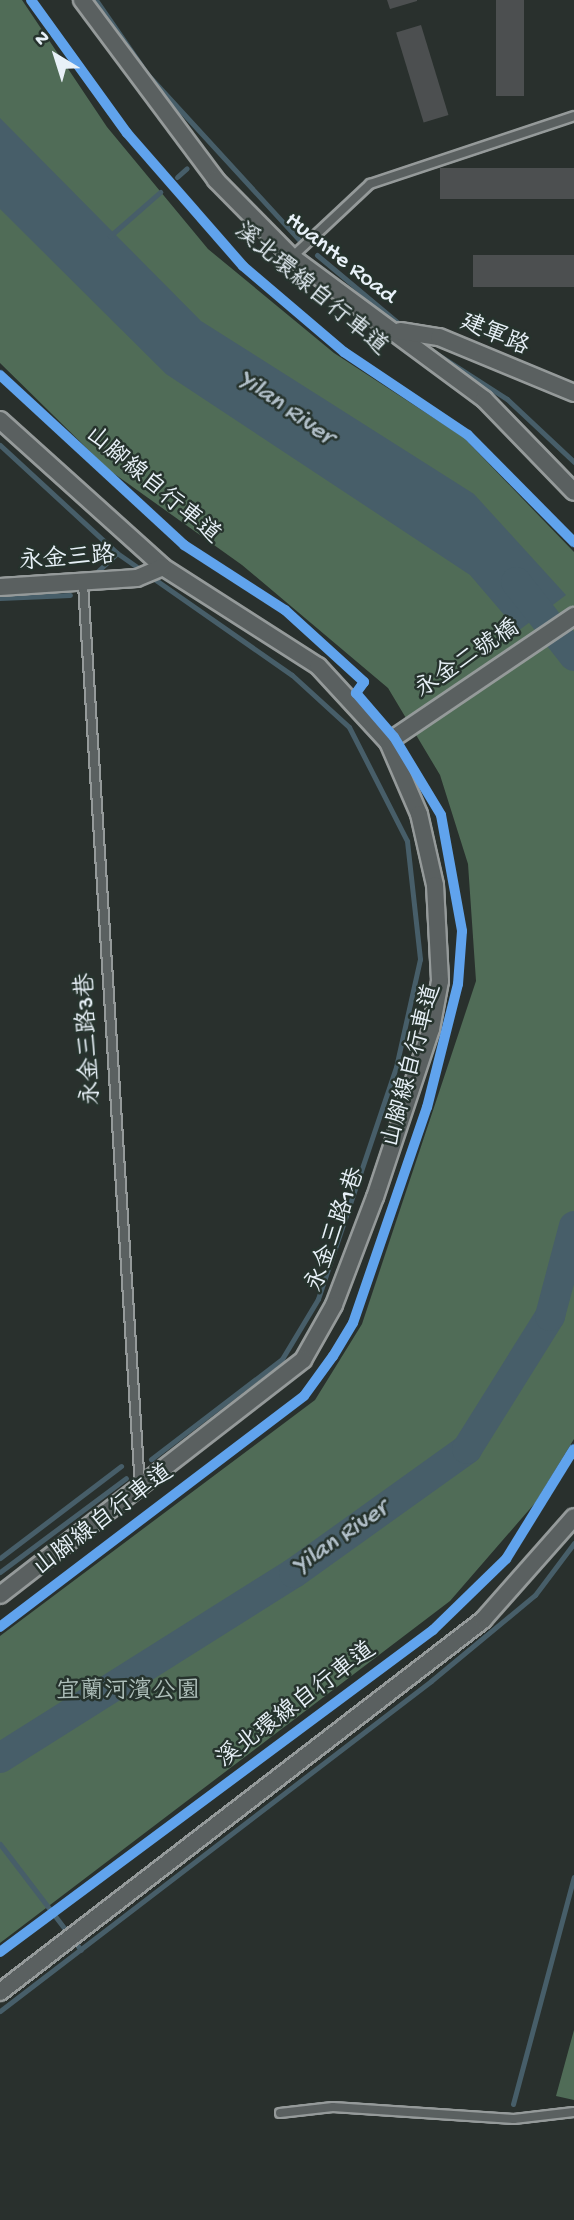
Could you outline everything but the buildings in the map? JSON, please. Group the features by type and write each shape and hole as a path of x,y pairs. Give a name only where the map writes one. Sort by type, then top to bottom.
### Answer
{"street":[{"name":"HuanHe Road","path":"82,0 216,180 292,257 394,329 532,442 574,492"},
{"name":"建軍路","path":"394,329 439,337 574,393"},
{"name":"永金三路1巷","path":"0,420 163,567 317,666 388,741 419,814 435,886 440,981 420,1064 334,1305 303,1360 140,1491 0,1595"},
{"name":"永金三路","path":"0,587 83,584 137,578 163,567"},
{"name":"永金二號橋","path":"388,741 574,616"},
{"path":"0,1993 483,1620 574,1517"}],"lane":[{"path":"292,257 370,184 574,116"},
{"name":"永金三路3巷","path":"83,584 140,1491"},
{"path":"280,2113 333,2107 514,2119 574,2112"}],"green space":[{"name":"宜蘭河濱公園","path":"0,0 22,0 107,127 208,249 334,353 463,437 574,552 574,1439 535,1503 450,1601 0,1943 0,1636 315,1400 362,1324 476,981 468,864 440,775 388,688 242,565 109,470 0,363"},
{"path":"574,2030 574,2100 556,2096"}],"water":[{"path":"0,118 201,321 474,494 566,595 518,631 470,575 166,374 0,209"}],"waterway":[{"path":"96,0 148,75 299,240"},
{"path":"177,177 187,168"},
{"path":"110,236 160,192"},
{"path":"317,255 403,327"},
{"path":"434,352 507,399 574,462"},
{"path":"0,445 117,553 292,675 349,727 407,841 420,959 396,1067 318,1299 282,1359 151,1459"},
{"path":"98,571 117,553"},
{"name":"Yilan River","path":"516,582 574,656"},
{"path":"0,598 70,595"},
{"name":"Yilan River","path":"0,1758 294,1573 467,1449 550,1316 574,1226"},
{"name":"Yilan River","path":"566,1251 574,1253"},
{"path":"0,1558 121,1466"},
{"path":"0,1572 126,1478"},
{"path":"0,2011 431,1681 535,1595 574,1543"},
{"path":"0,1844 81,1950"},
{"path":"513,2104 574,1877"}],"cycle path":[{"name":"溪北環線自行車道","path":"31,0 127,133 243,266 344,352 468,435 574,542"},
{"name":"山腳線自行車道","path":"0,375 184,545 285,610 364,682 356,693 394,737 441,815 462,931 458,984 427,1107 353,1323 333,1356 304,1396 0,1627"},
{"name":"溪北環線自行車道","path":"0,1952 433,1630 506,1559 574,1449"}]}
